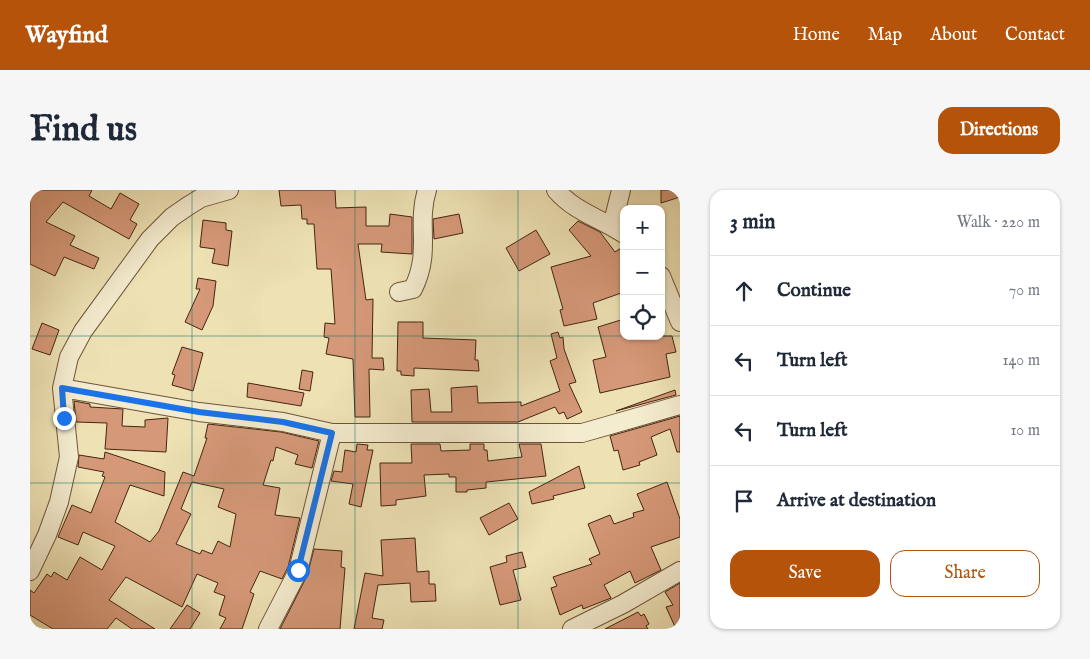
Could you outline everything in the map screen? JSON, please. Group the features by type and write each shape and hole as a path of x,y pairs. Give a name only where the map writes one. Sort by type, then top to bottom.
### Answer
{"street":[{"path":"30,571 47,535 59,502 69,457 62,388 69,357 83,331 150,239 172,217 188,206 201,198 229,190"},
{"path":"399,292 413,289 421,273 424,258 424,200 426,190"},
{"path":"556,190 568,203 585,214 618,230 621,190"},
{"path":"665,286 680,322"},
{"path":"62,388 199,412 283,422 332,433 582,433 680,404"},
{"path":"268,629 298,570 332,433"},
{"path":"572,629 623,604 680,571"}],"building":[{"path":"30,190 92,190 89,196 111,209 120,193 139,204 130,220 137,224 129,239 63,202 46,222 75,236 70,245 99,258 94,269 64,257 55,276 30,264"},
{"path":"279,190 335,190 336,208 366,207 366,226 389,226 390,214 412,217 412,254 381,252 382,244 358,244 366,300 373,299 372,358 383,358 384,370 369,369 370,417 355,417 353,359 326,354 329,338 324,337 325,323 335,324 331,269 317,269 314,224 307,224 307,219 302,219 301,205 281,206"},
{"path":"661,190 680,190 680,197 661,203"},
{"path":"459,214 463,233 434,239 433,219"},
{"path":"203,220 226,223 226,230 232,231 228,266 212,263 215,249 200,247"},
{"path":"578,221 600,232 615,252 620,249 620,293 593,303 597,319 564,326 560,310 563,309 551,267 591,256 569,230"},
{"path":"536,230 550,254 519,271 506,248"},
{"path":"198,278 216,281 213,306 202,330 185,322 200,289 196,289"},
{"path":"620,320 620,340 665,340 665,336 672,336 676,352 666,354 670,377 600,393 593,360 606,357 598,327"},
{"path":"398,322 423,322 423,338 476,340 475,360 478,360 479,371 414,368 414,376 401,375 401,371 397,371"},
{"path":"42,323 59,330 50,355 32,349"},
{"path":"558,332 560,338 563,337 564,349 576,382 569,384 582,412 567,419 564,412 559,414 555,407 518,422 412,422 411,390 429,389 431,412 452,412 451,388 477,386 478,403 521,402 521,406 560,391 550,361 557,358 551,334"},
{"path":"182,347 203,353 193,391 172,385 175,375 172,374"},
{"path":"302,370 313,372 310,391 299,389"},
{"path":"248,383 304,393 301,406 247,397"},
{"path":"675,390 676,395 616,411"},
{"path":"74,401 90,404 90,407 123,409 122,426 145,427 145,420 168,418 166,452 105,449 107,423 76,422"},
{"path":"680,416 680,452 677,452 670,429 651,437 657,455 639,462 640,465 623,470 618,450 614,451 610,436"},
{"path":"208,424 281,432 319,441 312,468 295,464 298,455 276,447 273,461 271,460 263,485 280,488 275,515 300,518 288,567 282,579 260,571 250,592 254,594 242,629 220,629 226,618 219,615 225,596 214,592 218,583 197,574 182,607 126,577 109,600 155,629 132,629 116,618 107,629 53,629 30,615 30,590 34,593 47,574 51,577 54,572 67,580 80,557 102,570 115,546 83,532 78,545 58,537 72,505 91,513 105,477 102,476 104,472 78,467 79,455 104,459 105,452 165,472 164,496 130,485 115,522 150,542 159,531 183,472 194,476 207,438 205,438","holes":["192,482 224,489 218,507 236,514 230,547 218,541 212,554 202,550 200,554 176,544 191,514 181,509"]},
{"path":"357,444 368,445 367,450 373,450 361,507 349,504 353,484 331,481 334,471 342,472 345,450 356,452"},
{"path":"411,444 440,444 441,451 470,450 470,444 484,444 484,450 487,450 488,461 522,457 519,444 541,444 546,476 486,482 486,488 456,492 456,477 449,477 449,474 424,475 426,496 396,500 396,505 381,506 380,463 412,463"},
{"path":"579,466 585,488 553,496 554,499 532,504 529,492"},
{"path":"667,482 680,519 680,537 651,547 661,570 635,583 630,571 604,585 611,598 583,609 582,605 560,615 551,588 557,586 553,577 592,564 589,559 600,554 588,524 610,515 614,524 634,517 633,513 644,510 637,494"},
{"path":"509,503 518,519 489,535 480,518"},
{"path":"415,538 417,572 429,571 429,584 435,584 436,601 411,602 410,583 378,585 372,618 384,620 382,629 354,629 365,573 383,576 381,540"},
{"path":"314,549 342,551 341,567 345,568 340,629 280,629 307,576"},
{"path":"522,552 526,567 513,570 521,600 500,605 490,567 507,562 506,556"},
{"path":"680,583 680,629 676,629 666,607 673,605 665,592"},
{"path":"187,605 200,613 190,629 170,629"},
{"path":"638,612 641,616 644,614 649,624 646,626 648,629 605,629"}],"route":[{"path":"64,418 62,388 199,412 283,422 332,433 298,570"}]}
